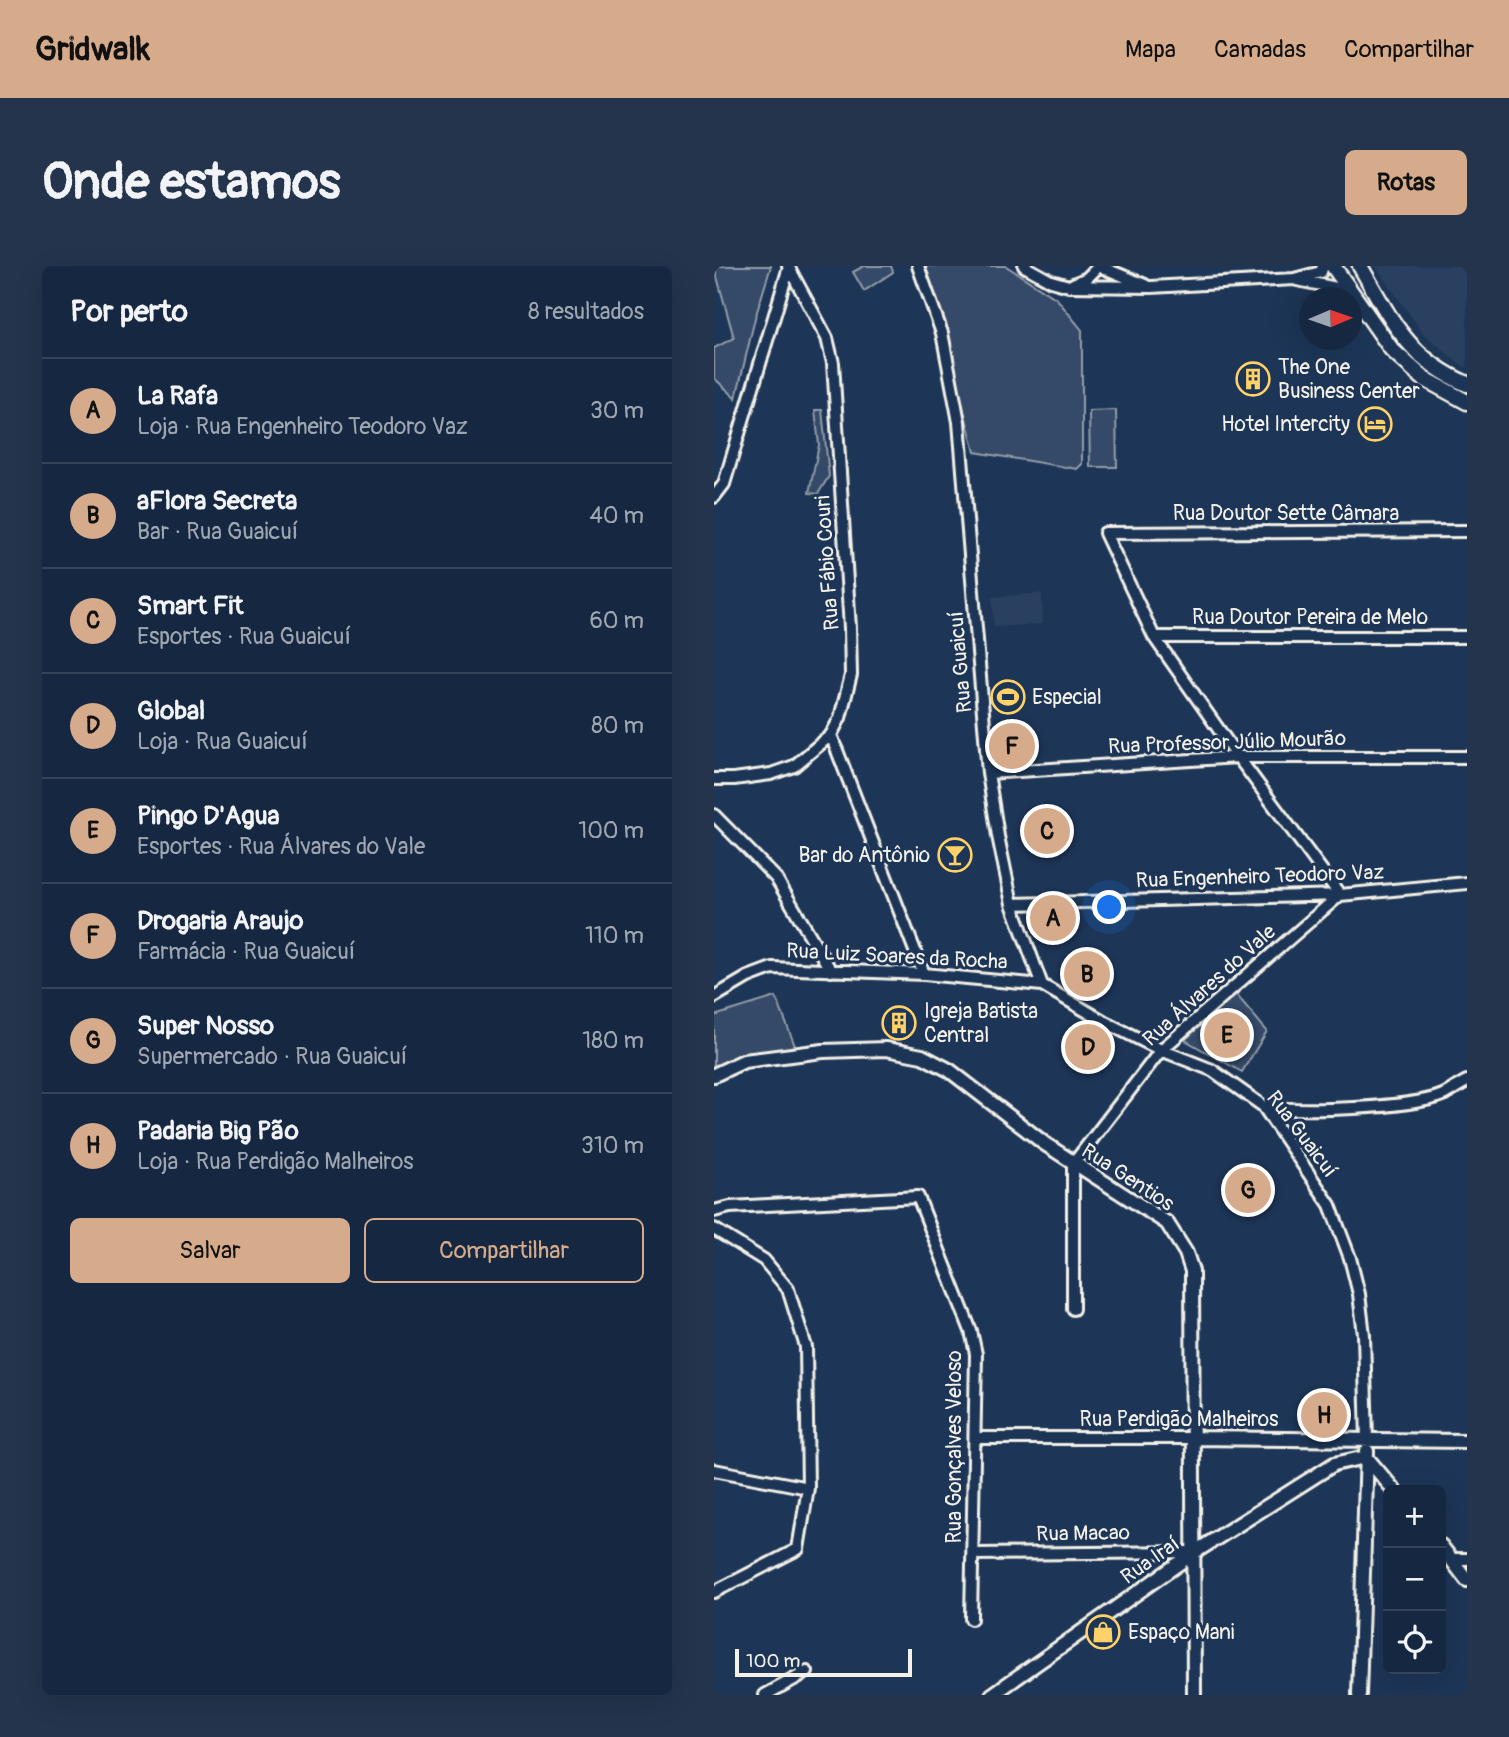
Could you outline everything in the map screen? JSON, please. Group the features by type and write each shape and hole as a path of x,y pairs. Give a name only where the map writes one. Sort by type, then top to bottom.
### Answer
{"main road":[{"path":"1334,266 1348,287"},
{"path":"1360,266 1396,328 1414,350 1433,366 1467,384"},
{"path":"1362,307 1392,350 1423,378 1467,402"}],"street":[{"name":"Rua Guaicuí","path":"918,266 942,333 959,422 988,774 998,836 1012,904 1042,985 1105,1022 1161,1050 1212,1070 1263,1107 1331,1205 1350,1258 1359,1294 1364,1335 1367,1440 1359,1695"},
{"path":"1024,266 1051,281 1069,286 1151,287 1294,279 1321,272 1323,266"},
{"path":"1069,286 1087,278 1099,266"},
{"path":"1099,266 1100,286"},
{"path":"1099,266 1151,287"},
{"path":"714,497 724,484 788,267"},
{"name":"Rua Fábio Couri","path":"714,779 771,774 794,766 831,735 840,718 851,676 833,363 827,338 788,267"},
{"path":"1294,279 1325,287"},
{"name":"Rua Doutor Sette Câmara","path":"1154,637 1105,533 1467,531"},
{"path":"1154,637 1339,895"},
{"name":"Rua Doutor Pereira de Melo","path":"1154,637 1467,637"},
{"path":"831,735 924,974"},
{"name":"Rua Professor Júlio Mourão","path":"988,774 1238,757 1467,757"},
{"path":"714,815 776,878 831,971"},
{"name":"Rua Engenheiro Teodoro Vaz","path":"1012,904 1339,895 1467,883"},
{"name":"Rua Álvares do Vale","path":"1073,1164 1161,1050 1339,895"},
{"name":"Rua Luiz Soares da Rocha","path":"714,997 748,977 772,968 924,974 1042,985"},
{"name":"Rua Gentios","path":"714,1075 744,1061 823,1051 886,1049 922,1056 949,1070 1073,1164 1167,1223 1186,1253 1192,1271 1194,1695"},
{"path":"1263,1107 1283,1110 1393,1105 1442,1096 1467,1081"},
{"path":"1073,1164 1073,1309"},
{"name":"Rua Gonçalves Veloso","path":"714,1211 730,1207 918,1197 971,1331 976,1354 971,1619"},
{"path":"714,1229 764,1260 788,1289 806,1347 808,1488 798,1549 714,1592"},
{"name":"Rua Perdigão Malheiros","path":"975,1438 1467,1441"},
{"path":"1366,1457 1390,1485"},
{"name":"Rua Iraí","path":"992,1695 1219,1536 1334,1464 1366,1457"},
{"path":"714,1470 808,1488"},
{"path":"1194,1518 1205,1530 1219,1536"},
{"path":"1443,1548 1467,1580"},
{"name":"Rua Macao","path":"972,1554 1195,1552"},
{"path":"1451,1559 1467,1559"},
{"path":"765,1695 807,1672"}],"shaded area":[{"path":"714,266 771,266 755,318 736,398 714,378 714,348 734,338"},
{"path":"864,266 891,266 893,272 864,291 853,272"},
{"path":"925,266 1006,266 1057,299 1082,330 1082,464 1077,469 975,452"},
{"path":"1375,266 1467,266 1467,368 1423,333"},
{"path":"815,410 822,410 829,476 818,494 809,493 819,445"},
{"path":"1116,410 1117,467 1090,467 1089,411"},
{"path":"1042,593 1043,624 994,627 992,597"},
{"path":"1235,993 1267,1031 1242,1072 1185,1040"},
{"path":"776,997 797,1051 714,1074 714,1016"}],"place":[{"name":"The One Business Center","path":"1253,379"},
{"name":"Hotel Intercity","path":"1375,424"},
{"name":"Especial","path":"1008,697"},
{"name":"Drogaria Araujo","path":"1012,746"},
{"name":"Smart Fit","path":"1047,831"},
{"name":"Bar do Antônio","path":"955,855"},
{"name":"La Rafa","path":"1053,918"},
{"name":"aFlora Secreta","path":"1087,974"},
{"name":"Igreja Batista Central","path":"899,1023"},
{"name":"Pingo D'Agua","path":"1227,1035"},
{"name":"Global","path":"1088,1047"},
{"name":"Super Nosso","path":"1248,1190"},
{"name":"Padaria Big Pão","path":"1324,1415"},
{"name":"Espaço Mani","path":"1103,1632"}]}
